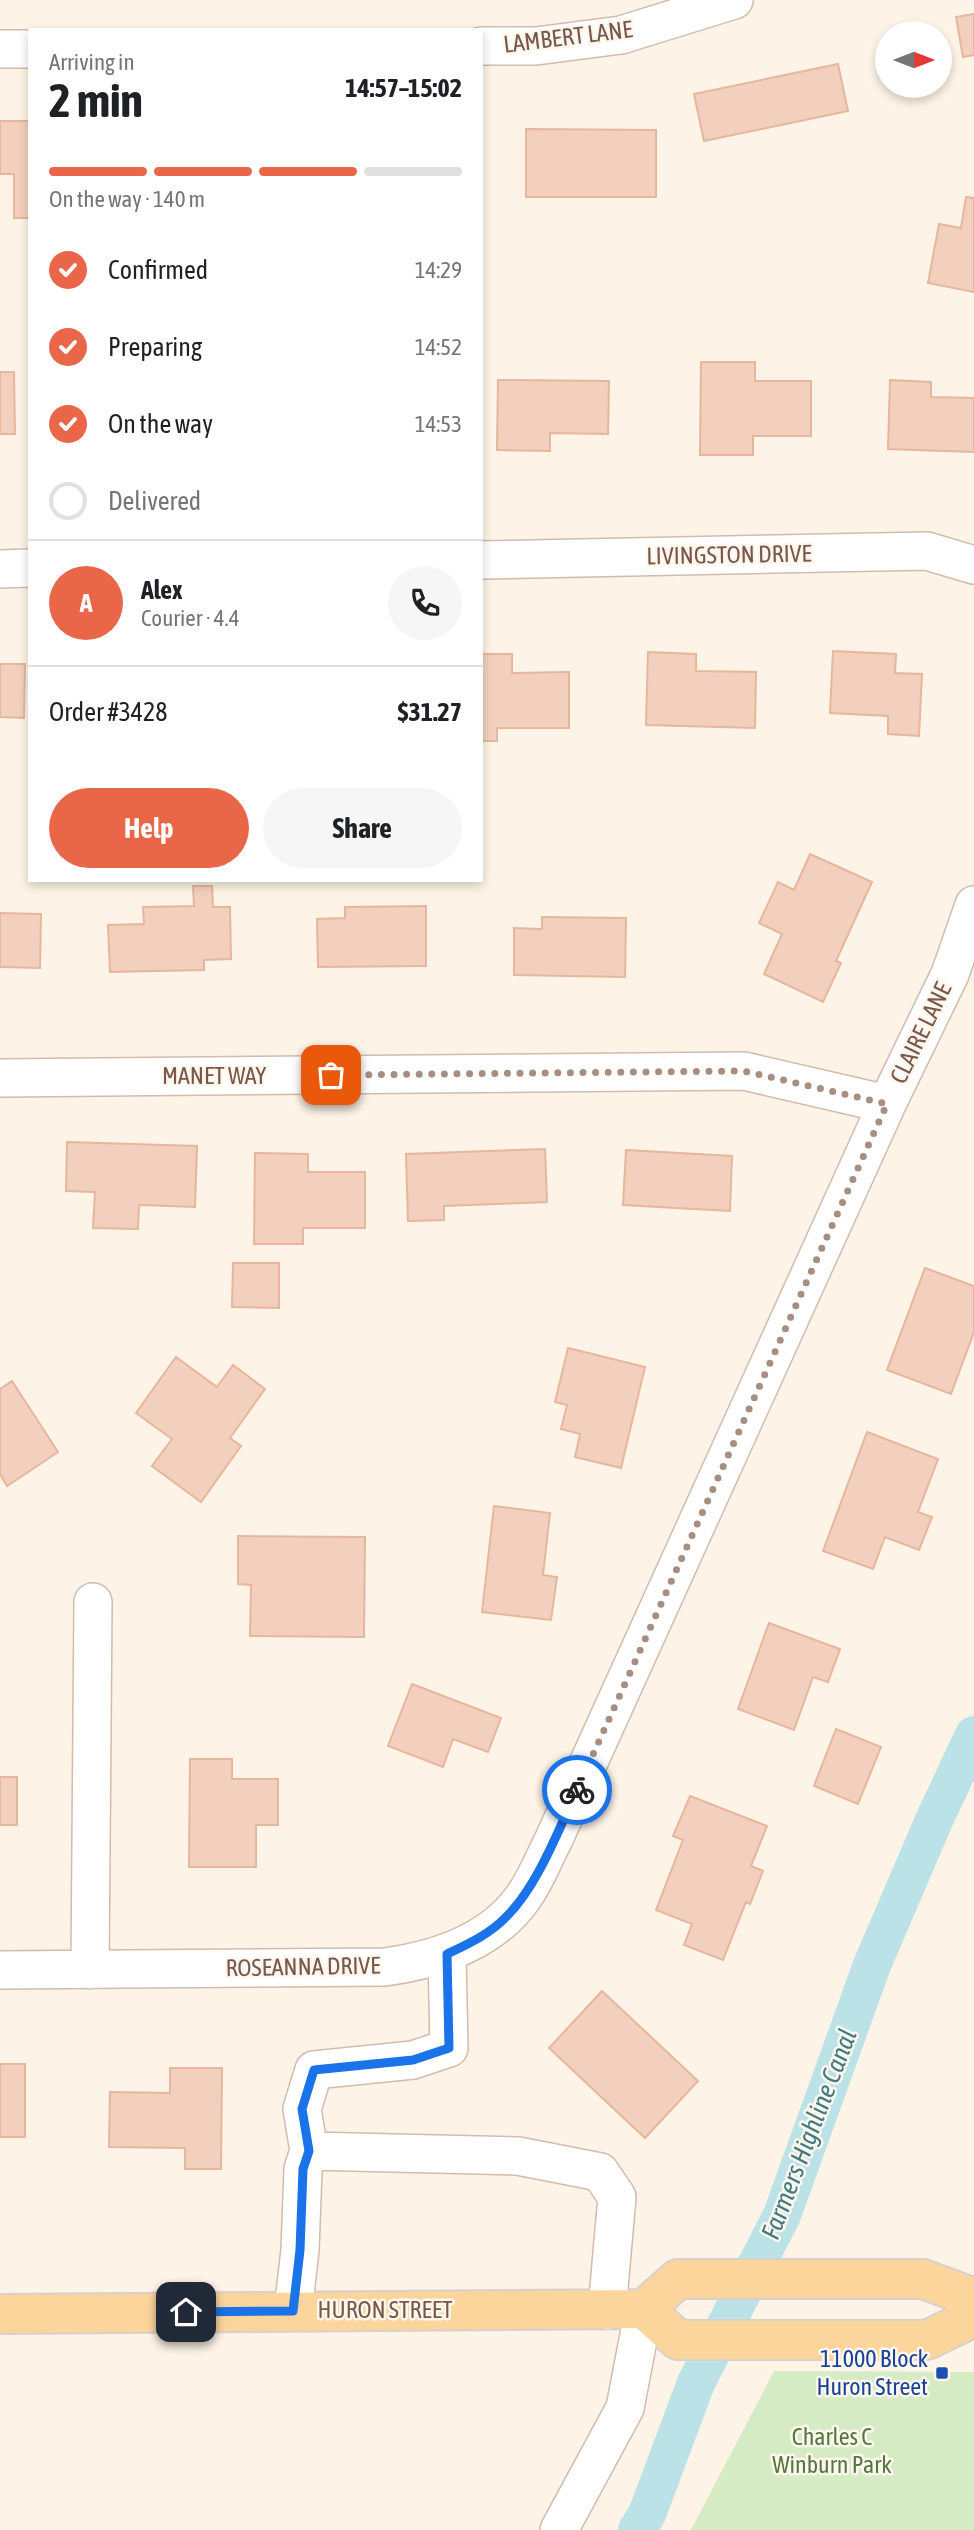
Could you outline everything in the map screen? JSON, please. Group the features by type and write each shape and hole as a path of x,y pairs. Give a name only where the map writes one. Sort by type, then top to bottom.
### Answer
{"main road":[{"path":"974,2298 923,2279 678,2278 644,2309 678,2340 928,2340 974,2316"},
{"name":"HURON STREET","path":"0,2314 644,2309"}],"street":[{"name":"LAMBERT LANE","path":"483,46 537,46 621,35 734,0"},
{"path":"0,49 28,49"},
{"name":"LIVINGSTON DRIVE","path":"483,560 928,551 974,565"},
{"path":"0,569 28,568"},
{"name":"CLAIRE LANE","path":"506,1918 523,1898 553,1841 887,1104 950,974 974,905"},
{"name":"MANET WAY","path":"0,1078 744,1071 887,1104"},
{"path":"90,1970 93,1602"},
{"name":"ROSEANNA DRIVE","path":"0,1970 385,1967 410,1964 447,1954 476,1940 506,1918"},
{"path":"293,2311 300,2250 303,2169 309,2151 302,2109 314,2070 413,2060 449,2048 447,1954"},
{"path":"309,2151 518,2156 600,2172 617,2197 607,2310"},
{"path":"559,2530 625,2408 644,2309"}],"green space":[{"name":"Charles C Winburn Park","path":"774,2371 974,2372 974,2530 691,2530"}],"building":[{"path":"974,14 974,55 963,57 956,17"},
{"path":"838,64 848,111 704,141 694,94"},
{"path":"0,121 28,121 28,218 14,218 14,174 0,174"},
{"path":"526,129 656,130 656,197 526,197"},
{"path":"966,197 974,198 974,292 928,283 939,224 961,228"},
{"path":"701,362 755,362 755,381 811,381 811,436 753,436 753,455 700,455"},
{"path":"0,372 14,372 15,434 0,434"},
{"path":"498,380 609,381 608,434 550,433 550,451 497,450"},
{"path":"890,380 931,382 931,397 974,398 974,452 888,449"},
{"path":"833,651 896,654 895,673 922,674 919,736 888,734 888,716 830,713"},
{"path":"648,652 696,654 696,671 756,672 755,728 646,725"},
{"path":"483,654 512,654 512,673 569,672 569,728 497,728 497,741 483,741"},
{"path":"0,664 25,664 24,718 0,717"},
{"path":"810,854 872,882 836,961 841,963 823,1002 764,974 782,934 759,923 778,882 794,890"},
{"path":"193,886 212,886 213,907 230,907 231,959 204,960 204,970 110,972 108,925 144,924 143,907 194,906"},
{"path":"426,906 426,966 318,967 317,919 345,918 345,907"},
{"path":"0,913 41,914 40,968 0,967"},
{"path":"542,917 626,918 625,977 514,975 514,928 542,929"},
{"path":"67,1142 197,1146 195,1207 139,1205 138,1229 93,1228 95,1192 66,1191"},
{"path":"545,1149 547,1202 444,1206 444,1220 408,1221 406,1154"},
{"path":"626,1150 732,1156 730,1211 623,1205"},
{"path":"255,1153 308,1154 308,1172 365,1172 365,1228 303,1228 303,1244 254,1244"},
{"path":"233,1263 279,1263 279,1308 232,1307"},
{"path":"925,1268 974,1286 974,1332 951,1394 887,1370"},
{"path":"568,1348 645,1367 621,1468 575,1457 580,1434 561,1429 567,1405 555,1402"},
{"path":"176,1357 217,1387 233,1365 265,1389 230,1438 241,1446 201,1502 152,1466 172,1439 136,1413"},
{"path":"12,1381 58,1452 7,1486 0,1474 0,1389"},
{"path":"867,1432 938,1459 918,1512 932,1517 919,1550 885,1537 873,1569 823,1551"},
{"path":"494,1506 550,1513 543,1575 557,1577 551,1620 482,1612"},
{"path":"238,1536 365,1537 364,1637 250,1636 251,1585 238,1584"},
{"path":"769,1623 840,1649 828,1682 813,1677 794,1730 738,1709"},
{"path":"412,1684 501,1718 488,1752 453,1739 443,1767 388,1746"},
{"path":"836,1729 881,1747 858,1804 814,1786"},
{"path":"190,1759 232,1759 232,1779 278,1779 278,1825 256,1825 256,1867 189,1867"},
{"path":"0,1777 17,1777 17,1825 0,1825"},
{"path":"690,1796 767,1826 751,1866 763,1871 750,1904 746,1902 723,1960 684,1945 692,1924 656,1910 683,1840 673,1836"},
{"path":"602,1991 698,2081 645,2138 549,2048"},
{"path":"0,2064 25,2064 25,2137 0,2137"},
{"path":"170,2068 222,2068 221,2169 185,2169 185,2148 109,2147 110,2092 170,2093"}],"waterway":[{"name":"Farmers Highline Canal","path":"637,2530 647,2514 696,2383 782,2215 872,1965 974,1735"}],"way so far":[{"path":"331,1075 744,1071 887,1104 577,1790"}],"place":[{"name":"11000 Block Huron Street","path":"942,2373"}],"route":[{"path":"186,2312 293,2311 300,2250 303,2169 309,2151 302,2109 314,2070 413,2060 449,2048 447,1954 476,1940 506,1918 523,1898 577,1790"}]}
